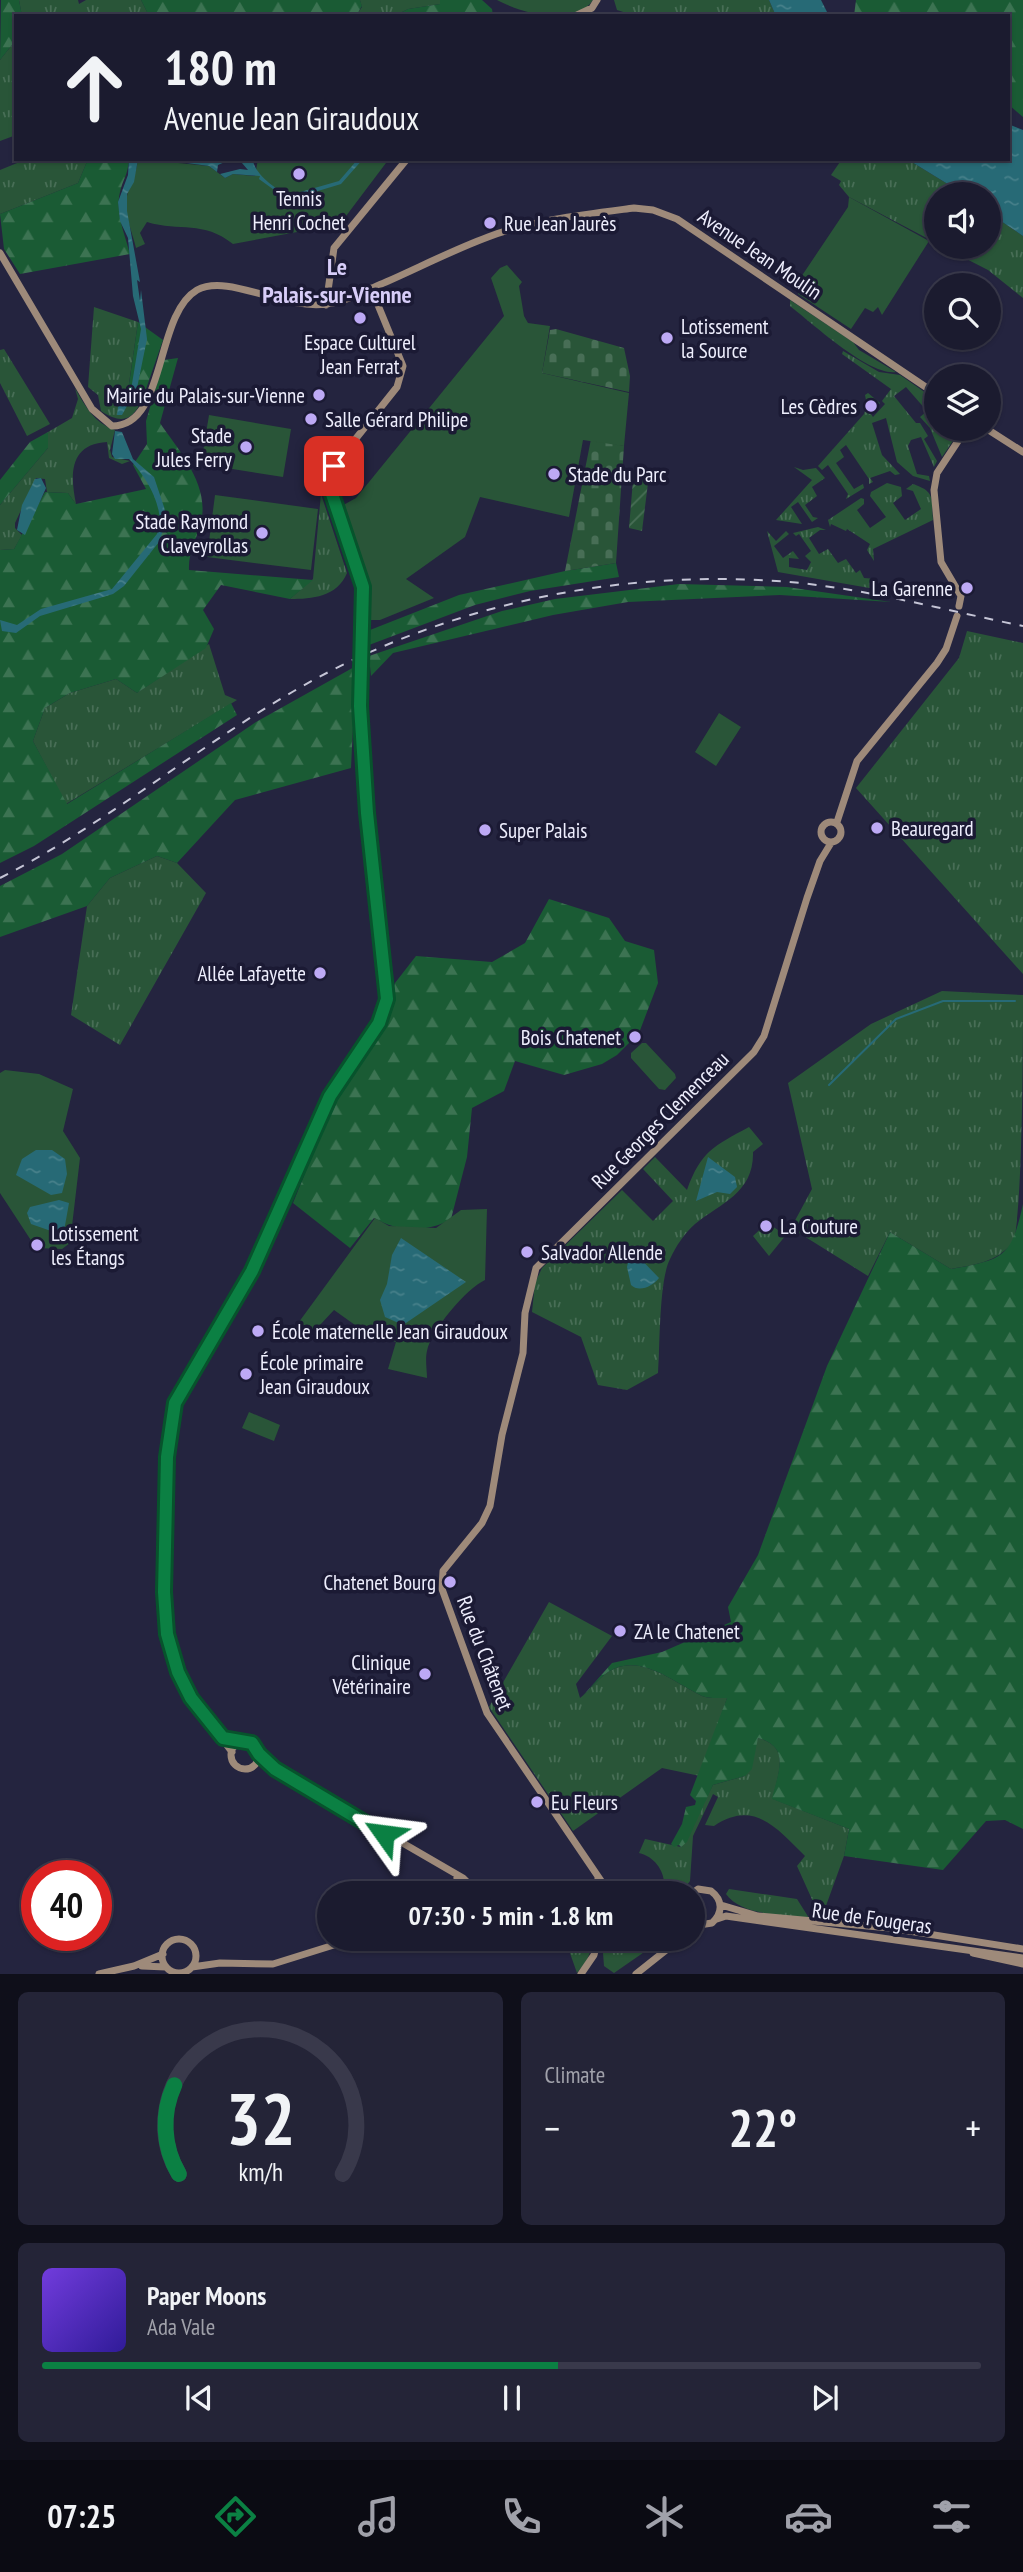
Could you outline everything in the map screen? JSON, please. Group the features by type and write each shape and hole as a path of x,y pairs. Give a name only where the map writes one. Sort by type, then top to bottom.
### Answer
{"street":[{"path":"579,14 592,8 597,0"},
{"path":"326,304 334,248 405,161"},
{"name":"Avenue Jean Moulin","path":"371,288 485,238 544,223 634,208 653,210 677,219 924,386"},
{"path":"0,253 92,409 112,426 129,423 143,410 182,306 195,291 218,283 279,302 326,304 371,288 401,360 403,374 334,466 329,480 363,587 360,706 366,801 387,999 379,1023 330,1096 252,1271 175,1403 168,1435 164,1579 168,1642 191,1698 223,1738 237,1766 275,1769"},
{"path":"1001,438 1023,452"},
{"path":"958,441 937,474 934,490 941,562 961,596 959,606"},
{"name":"Rue Georges Clemenceau","path":"827,842 823,827 834,821 858,761 937,663 946,649 957,616"},
{"name":"Rue Georges Clemenceau","path":"513,1391 523,1353 525,1313 536,1268 754,1052 764,1036 827,842 839,833 834,821"},
{"name":"Rue du Châtenet","path":"513,1391 490,1506 482,1524 443,1571 442,1589 487,1713 601,1881"},
{"path":"223,1738 252,1743 275,1769 466,1881"},
{"path":"232,1752 240,1742"},
{"path":"253,1766 259,1754"},
{"path":"449,1871 458,1881"},
{"name":"Rue du Châtenet","path":"596,1874 597,1881"},
{"name":"Rue de Fougeras","path":"705,1890 711,1891 721,1905 758,1916 890,1927 1023,1949"},
{"path":"717,1919 721,1905"},
{"name":"Rue de Fougeras","path":"705,1923 726,1916 1023,1958"},
{"path":"166,1967 163,1954 167,1944 177,1939 188,1941 196,1952 220,1964"},
{"path":"966,1949 989,1958 1023,1964"},
{"path":"134,1966 166,1967 180,1973 192,1967 220,1964 274,1964 317,1950"},
{"path":"582,1973 595,1951"},
{"path":"636,1973 664,1951"},
{"path":"192,1967 196,1952"},
{"path":"99,1973 134,1966 163,1954"}],"green space":[{"path":"1,0 19,0 22,14 14,14 14,42 0,60"},
{"path":"19,0 78,0 79,4 86,0 141,0 148,14 22,14"},
{"path":"141,0 360,0 362,6 357,14 148,14"},
{"path":"360,0 440,0 440,4 408,9 398,14 357,14 362,7"},
{"path":"440,0 482,0 492,9 493,14 398,14 408,9 440,4"},
{"path":"497,0 593,0 584,9 573,14 538,14"},
{"path":"614,0 769,0 775,14 630,14 617,10"},
{"path":"856,0 1023,0 1023,117 1010,106 1010,14 854,14"},
{"path":"14,42 14,136 0,141 0,60"},
{"path":"22,161 87,161 78,183 0,214 0,170"},
{"path":"87,161 129,161 120,192 119,207 130,254 20,274 4,249 0,214 78,183"},
{"path":"138,161 209,166 225,178 233,174 255,176 258,161 387,161 340,224 233,244 201,229 147,222 140,233 145,244 136,248 126,207"},
{"path":"841,161 910,161 944,182 924,182 924,237 849,197 839,185 841,181 831,175"},
{"path":"849,197 924,238 924,249 882,315 878,307 873,312 865,308 851,329 798,294 802,288 797,283 848,207"},
{"path":"1001,221 1023,236 1023,298 1001,280 1001,273 988,270 966,259 1001,259"},
{"path":"507,265 522,282 519,286 524,316 528,323 550,326 542,373 629,393 624,446 583,440 569,517 480,497 465,537 406,579 434,598 380,620 371,620 368,589 338,508 356,498 504,316 491,278"},
{"path":"790,300 853,342 859,350 896,372 871,366 856,357 790,306"},
{"path":"94,307 138,322 128,390 146,389 135,412 125,419 118,419 101,411 98,395 88,387"},
{"path":"138,322 163,340 146,389 128,391"},
{"path":"556,329 624,348 630,376 629,392 542,373 550,330"},
{"path":"4,349 50,424 27,436 0,383 0,350"},
{"path":"843,351 879,372 900,375 924,392 924,408 906,387 894,396 924,430 924,441 937,461 934,467 921,437 911,440 908,446 917,474 929,476 930,481 913,476 897,462 886,418 872,423 882,455 900,474 895,475 890,471 870,478 873,482 869,484 869,479 846,445 840,450 844,457 836,463 854,489 863,484 864,488 846,499 848,494 828,465 822,470 818,466 864,414 867,405 865,395 868,393 880,403 871,414 873,417 885,404 882,401 891,389 842,354"},
{"path":"178,358 160,423 191,469 201,495 201,522 191,551 189,570 313,580 290,599 221,585 203,610 214,629 206,648 137,693 116,679 70,693 45,708 33,741 67,804 231,703 237,715 34,846 0,863 0,550 14,549 45,492 68,493 76,504 146,489 133,465 147,444 146,421 164,360"},
{"path":"75,388 96,418 115,430 110,450 112,457 130,461 122,464 109,458 107,442 85,448 75,463 73,472 76,504 68,493 47,492 45,479 36,478 15,523 15,528 22,535 14,549 0,550 0,505 48,448 48,432 72,418 78,399"},
{"name":"Stade Jules Ferry","path":"209,415 291,429 283,477 201,464"},
{"path":"48,432 48,448 0,505 0,480 30,442"},
{"path":"591,439 624,446 616,563 565,571"},
{"path":"935,441 953,441 942,457"},
{"path":"794,467 803,470 816,468 825,478 812,487 817,496 805,505 813,517 818,518 812,522 798,502 791,507 802,524 776,520 812,480"},
{"path":"634,468 649,475 642,531 629,528"},
{"path":"887,483 901,487 902,496 893,503 905,520 921,509 913,491 906,489 913,484 926,490 932,501 933,520 873,549 874,561 867,550 870,544 847,529 846,531 831,524 830,527 828,520 861,498 864,499 864,504 857,510 870,528 886,517 870,496 871,492"},
{"path":"321,494 347,573 343,581 330,592 315,597 290,599 313,579"},
{"name":"Stade Raymond Claveyrollas","path":"215,495 318,509 311,570 207,557"},
{"path":"818,527 826,530 820,530 809,538 819,554 828,549 838,563 846,559 856,573 860,570 864,578 876,579 875,589 778,572 767,531 776,541 786,531 789,534 774,546 783,558 793,551 799,559 789,558 789,567 807,570 811,562 805,556 811,551 799,534 796,536 793,533"},
{"path":"616,563 619,577 530,591 475,605 369,645 370,630 459,595 565,571"},
{"path":"679,584 787,587 891,602 780,595 628,602 553,615 393,653 371,676 369,656 502,611 555,599"},
{"path":"967,631 1023,643 1023,974 856,788 959,658"},
{"path":"209,644 225,695 237,700 66,804 33,741 45,708 70,693 116,679 137,693"},
{"path":"356,666 351,768 235,800 177,863 157,856 110,878 87,906 0,937 0,886 62,854 256,722"},
{"path":"719,713 741,727 716,766 695,752"},
{"path":"157,856 177,863 206,893 120,1045 71,1015 87,906 110,878"},
{"path":"549,899 609,918 625,941 654,950 658,983 639,1033 617,1055 602,1064 564,1075 515,1061 504,1091 472,1108 467,1157 451,1219 432,1227 412,1229 393,1226 374,1218 350,1248 293,1203 334,1102 377,1038 395,983 416,956 492,962 525,943"},
{"path":"942,991 1023,995 1021,1164 1013,1242 993,1258 951,1269 890,1232 868,1276 791,1228 812,1189 788,1083 871,1024"},
{"path":"642,1043 646,1043 675,1074 676,1078 665,1090 659,1089 631,1058 631,1053"},
{"path":"5,1070 39,1074 73,1089 63,1131 80,1158 70,1243 62,1249 36,1248 0,1193 0,1073"},
{"path":"749,1127 763,1144 753,1152 748,1178 734,1196 691,1228 681,1240 666,1269 658,1373 627,1390 598,1385 581,1337 532,1312 535,1283 542,1268 622,1190 653,1221 673,1201 643,1169 655,1157 687,1190 698,1166 710,1151"},
{"path":"1023,1204 1023,1829 1005,1820 986,1821 943,1870 844,1856 849,1829 772,1799 779,1771 779,1755 769,1742 758,1738 752,1769 745,1776 713,1785 687,1842 681,1847 674,1847 671,1844 682,1824 686,1807 695,1805 696,1801 690,1795 727,1698 703,1696 656,1671 632,1665 608,1672 580,1699 612,1663 662,1652 731,1622 728,1607 758,1555 827,1366 890,1232 951,1269 969,1266 994,1258 1009,1246"},
{"path":"487,1209 485,1280 460,1300 435,1332 426,1354 427,1378 388,1369 396,1342 362,1330 334,1310 306,1340 296,1326 375,1218 389,1226 436,1228 461,1210"},
{"path":"767,1223 786,1235 769,1256 753,1236"},
{"path":"249,1412 280,1425 274,1441 242,1428"},
{"path":"549,1602 612,1636 576,1684 580,1698 608,1672 632,1665 656,1671 703,1696 727,1698 700,1776 662,1768 573,1831 489,1707"},
{"path":"758,1738 769,1742 779,1754 780,1762 773,1799 849,1829 844,1856 823,1914 815,1906 797,1866 805,1856 774,1827 753,1816 741,1815 728,1818 714,1826 705,1825 718,1797 713,1794 693,1836 690,1881 664,1881 656,1863 639,1853 645,1839 681,1847 713,1785 745,1776"},
{"path":"729,1889 797,1899 809,1918 751,1910 733,1901 726,1894"},
{"path":"569,1951 590,1951 587,1960 577,1973"},
{"path":"603,1951 646,1951 614,1973 604,1966"}],"water":[{"path":"769,0 821,0 828,14 775,14"},
{"path":"1010,125 1023,130 1023,236 1001,221 1001,182 944,182 910,161 1010,161"},
{"path":"129,161 138,161 134,182 127,194 127,211 147,339 137,388 122,415 117,415 118,407 131,390 141,329 133,296 128,238 120,221 118,202 128,175"},
{"path":"172,161 227,161 218,165 217,172 209,166"},
{"path":"227,161 253,161 267,181 290,195 339,181 356,161 361,161 341,184 288,200 259,179 260,176 233,174 225,178 220,174 240,169 248,170 242,163"},
{"path":"115,431 122,432 133,459 154,477 167,519 159,542 124,586 113,594 40,616 16,633 2,631 0,620 17,625 41,609 112,589 157,534 159,515 148,484 129,459 115,459 112,454"},
{"path":"41,478 46,488 25,535 17,530 22,505 35,479"},
{"path":"36,1150 52,1150 65,1159 67,1174 62,1193 51,1195 16,1175 22,1159"},
{"path":"708,1157 735,1177 737,1187 730,1194 717,1192 696,1201"},
{"path":"59,1200 69,1203 64,1231 54,1232 31,1224 27,1213 30,1207"},
{"path":"401,1238 466,1282 403,1325 385,1317 380,1300 387,1284 392,1255"},
{"path":"631,1249 659,1278 650,1286 638,1288 631,1285 627,1267"}],"waterway":[{"path":"829,1085 896,1019 943,1001 1015,1001"}],"railway":[{"path":"0,878 76,835 220,737 294,691 352,660 412,635 475,614 539,598 604,586 669,580 735,579 800,583 856,591 1023,626"}],"place":[{"name":"Tennis Henri Cochet","path":"299,174"},
{"name":"Rue Jean Jaurès","path":"490,223"},
{"name":"Espace Culturel Jean Ferrat","path":"360,318"},
{"name":"Lotissement la Source","path":"667,338"},
{"name":"Mairie du Palais-sur-Vienne","path":"319,395"},
{"name":"Les Cèdres","path":"871,406"},
{"name":"Salle Gérard Philipe","path":"311,419"},
{"name":"Stade Jules Ferry","path":"246,447"},
{"name":"Stade du Parc","path":"554,474"},
{"name":"Stade Raymond Claveyrollas","path":"262,533"},
{"name":"La Garenne","path":"967,588"},
{"name":"Beauregard","path":"877,828"},
{"name":"Super Palais","path":"485,830"},
{"name":"Allée Lafayette","path":"320,973"},
{"name":"Bois Chatenet","path":"635,1037"},
{"name":"La Couture","path":"766,1226"},
{"name":"Lotissement les Étangs","path":"37,1245"},
{"name":"Salvador Allende","path":"527,1252"},
{"name":"École maternelle Jean Giraudoux","path":"258,1331"},
{"name":"École primaire Jean Giraudoux","path":"246,1374"},
{"name":"Chatenet Bourg","path":"450,1582"},
{"name":"ZA le Chatenet","path":"620,1631"},
{"name":"Clinique Vétérinaire","path":"425,1674"},
{"name":"Eu Fleurs","path":"537,1802"}],"district":[{"name":"Le Palais-sur-Vienne","path":"337,280"}],"route":[{"path":"334,466 329,480 330,488 363,587 360,706 367,813 387,999 379,1023 330,1096 262,1253 175,1403 168,1435 164,1592 168,1642 178,1672 191,1698 223,1738 252,1743 275,1769 384,1834"}]}
